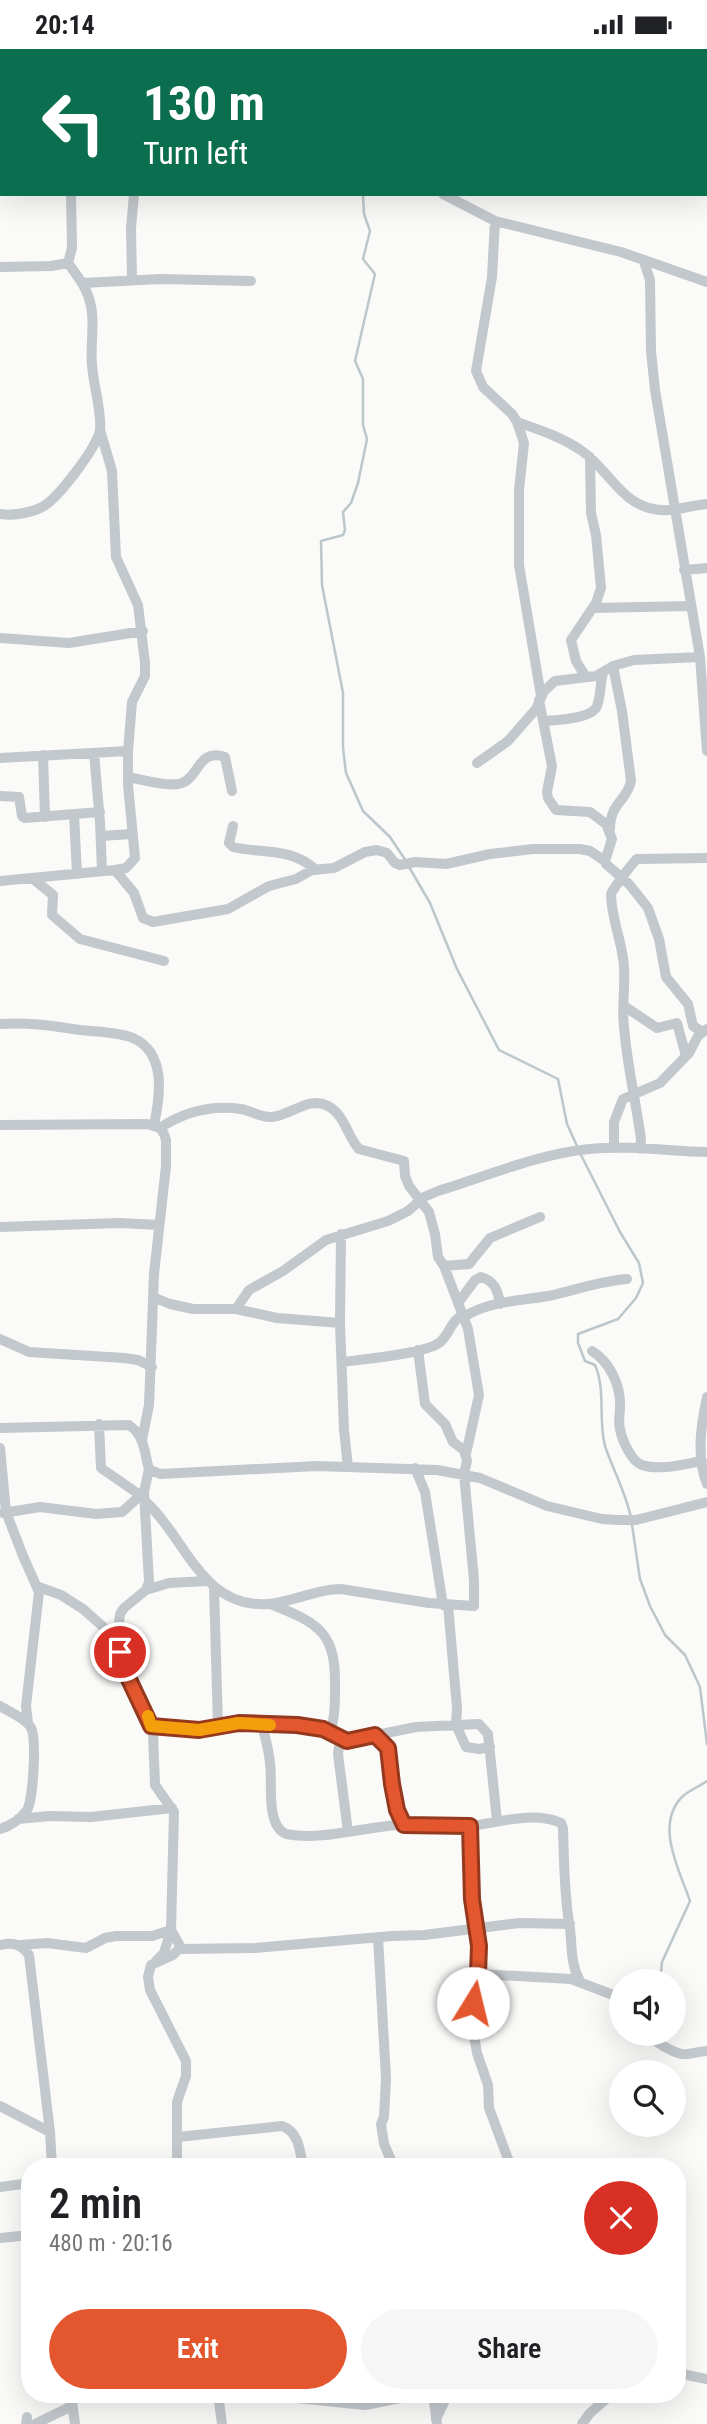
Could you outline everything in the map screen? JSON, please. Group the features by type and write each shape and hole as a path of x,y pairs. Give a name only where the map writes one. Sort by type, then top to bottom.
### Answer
{"street":[{"path":"68,263 72,248 71,196"},
{"path":"132,279 131,228 134,196"},
{"path":"447,196 495,221 621,252 707,282"},
{"path":"495,221 492,277 476,371 483,387 517,422 523,443 519,565 552,766 547,792 551,805 556,810 590,812 610,829"},
{"path":"644,262 650,280 650,351 655,390 704,681 707,751"},
{"path":"0,267 68,263"},
{"path":"0,881 115,870 126,868 135,858 131,834 128,751 132,702 145,672 143,631 133,591 118,564 112,471 100,430 92,363 91,305 83,283 68,263"},
{"path":"650,280 662,266"},
{"path":"83,283 132,279 251,281"},
{"path":"517,422 555,436 590,457 628,499 668,510 707,503"},
{"path":"0,515 29,512 50,502 93,445 100,430"},
{"path":"586,677 576,661 571,641 599,598 601,583 591,513 590,457"},
{"path":"684,570 707,568"},
{"path":"593,608 690,606"},
{"path":"0,638 69,643 143,631"},
{"path":"477,763 508,741 536,709 540,698 555,681 603,673 613,666 648,658 700,657"},
{"path":"605,861 611,847 612,811 628,791 631,781 613,666"},
{"path":"544,721 573,718 594,711 603,673"},
{"path":"0,758 128,751"},
{"path":"94,753 102,871"},
{"path":"43,755 45,817"},
{"path":"128,777 178,785 191,778 200,762 220,755 228,762 232,791"},
{"path":"0,796 19,797 22,816 25,818 100,812"},
{"path":"74,815 77,874"},
{"path":"233,826 229,842 233,847 283,852 304,860 316,870"},
{"path":"101,836 131,834"},
{"path":"115,870 134,893 143,918 153,922 228,909 259,890 316,870 334,868 365,852 377,850 387,853 400,865 421,862 446,864 490,854 533,849 590,851 605,861 648,908 659,939 666,977 688,1004 693,1026 705,1031 696,1038 686,1056 660,1083 632,1093 621,1102 614,1122 614,1144 611,1149"},
{"path":"640,1149 641,1135 632,1093 623,1024 623,990 626,981 624,960 611,903 611,891 623,879 631,863 637,859 707,858"},
{"path":"32,878 53,895 52,915 80,939 164,961"},
{"path":"624,1006 657,1028 676,1022 686,1056"},
{"path":"0,1024 44,1025 122,1035 143,1044 156,1064 159,1078 156,1127 166,1140 166,1166 153,1297 149,1405 142,1440"},
{"path":"0,1125 50,1123 156,1127 200,1109 242,1109 273,1117 304,1104 320,1103 334,1109 340,1116 359,1149 404,1161 409,1186 432,1220 438,1257 463,1316 479,1395 464,1474 474,1606 445,1605 341,1589 329,1589 270,1604"},
{"path":"236,1310 249,1290 283,1271 326,1240 388,1221 438,1191 540,1159 579,1150 707,1152"},
{"path":"444,1266 469,1263 489,1238 540,1217"},
{"path":"0,1227 120,1223 159,1225"},
{"path":"341,1234 340,1323 348,1467"},
{"path":"458,1303 475,1280 481,1277 494,1285 500,1304"},
{"path":"343,1362 418,1350 440,1343 452,1323 479,1310 601,1281 627,1279"},
{"path":"153,1297 193,1309 236,1310 277,1318 340,1323"},
{"path":"0,1339 29,1352 131,1359 152,1367"},
{"path":"418,1350 425,1404 445,1425 453,1442 466,1454"},
{"path":"592,1352 605,1360 615,1378 621,1401 619,1427 635,1461 652,1466 704,1465"},
{"path":"707,1402 700,1437 707,1484"},
{"path":"99,1424 101,1468 143,1496 196,1569 211,1584 230,1596 248,1602 270,1604 288,1611 318,1628 328,1639 335,1672 330,1732"},
{"path":"0,1428 99,1424 129,1425 138,1431 149,1469 143,1496 149,1582 146,1590"},
{"path":"0,1448 3,1513 38,1587 39,1598 26,1706 36,1755 29,1807 18,1819 0,1829"},
{"path":"149,1469 160,1474 172,1474 304,1466 415,1468 480,1478 547,1506 602,1519 631,1520 707,1502"},
{"path":"415,1468 425,1492 445,1605 457,1708 456,1725 466,1747 490,1747"},
{"path":"3,1513 40,1507 96,1514 122,1512 143,1496"},
{"path":"177,2158 177,2102 186,2076 186,2061 150,1990 148,1977 151,1965 164,1953 171,1930 174,1818 172,1808 155,1784 155,1744 151,1726 123,1664 117,1639 120,1614 146,1590 169,1583 211,1584"},
{"path":"211,1584 218,1727"},
{"path":"38,1587 74,1603 117,1639"},
{"path":"0,1706 28,1723"},
{"path":"151,1726 199,1730 239,1723 306,1725 330,1732 340,1739 355,1741 416,1727 480,1724 487,1730 490,1747 497,1821"},
{"path":"262,1725 271,1764 274,1817 281,1832 300,1835 404,1825 470,1826 533,1819 561,1823 571,1953 574,1971 580,1982"},
{"path":"375,1735 388,1748 397,1810 404,1825"},
{"path":"340,1739 338,1754 348,1832"},
{"path":"18,1819 50,1816 91,1817 172,1808"},
{"path":"470,1826 472,1899 479,1946 473,2000 473,2031 482,2072 488,2085 489,2108 508,2158"},
{"path":"156,1961 173,1955 179,1949 281,1946 424,1935 519,1923 570,1924"},
{"path":"0,1945 47,1944 86,1948 116,1935 152,1936 171,1930"},
{"path":"171,1930 179,1949"},
{"path":"379,1937 386,2078 384,2117 381,2125 384,2144 390,2158"},
{"path":"20,1945 29,1955 51,2158"},
{"path":"478,1974 557,1978 580,1982 609,1993"},
{"path":"664,2046 685,2055 707,2050"},
{"path":"0,2106 50,2132"},
{"path":"178,2137 282,2126 289,2128 295,2136 301,2158"},
{"path":"0,2187 21,2184"},
{"path":"0,2238 21,2236"},
{"path":"686,2375 707,2379"},
{"path":"72,2403 75,2424"},
{"path":"219,2403 222,2424"},
{"path":"351,2403 381,2403"},
{"path":"434,2403 436,2421"},
{"path":"436,2421 444,2403"},
{"path":"582,2424 602,2403"},
{"path":"30,2422 72,2406"}],"waterway":[{"path":"363,196 364,214 370,231 363,259 375,274 355,361 363,379 363,425 367,439 358,483 351,503 343,512 343,535 321,541 322,585 343,693 346,773 363,811 390,837 406,861"},
{"path":"409,867 430,903 457,969 499,1050 558,1079 567,1124 577,1146"},
{"path":"581,1155 639,1263 643,1283 636,1298 618,1319 578,1334 578,1343 585,1361 595,1365 598,1375 605,1446 631,1518"},
{"path":"632,1525 640,1579 650,1606 665,1635 685,1655 700,1687 707,1744"},
{"path":"661,1969 690,1901 675,1861 670,1820 683,1796 707,1781"}],"slow traffic":[{"path":"148,1716 151,1726 190,1729 208,1729 239,1723 270,1725"}],"route":[{"path":"120,1652 126,1673 151,1726 199,1730 239,1723 306,1725 323,1729 347,1741 375,1735 388,1748 397,1810 404,1825 456,1828 470,1826 472,1899 479,1946 473,2003"}]}
